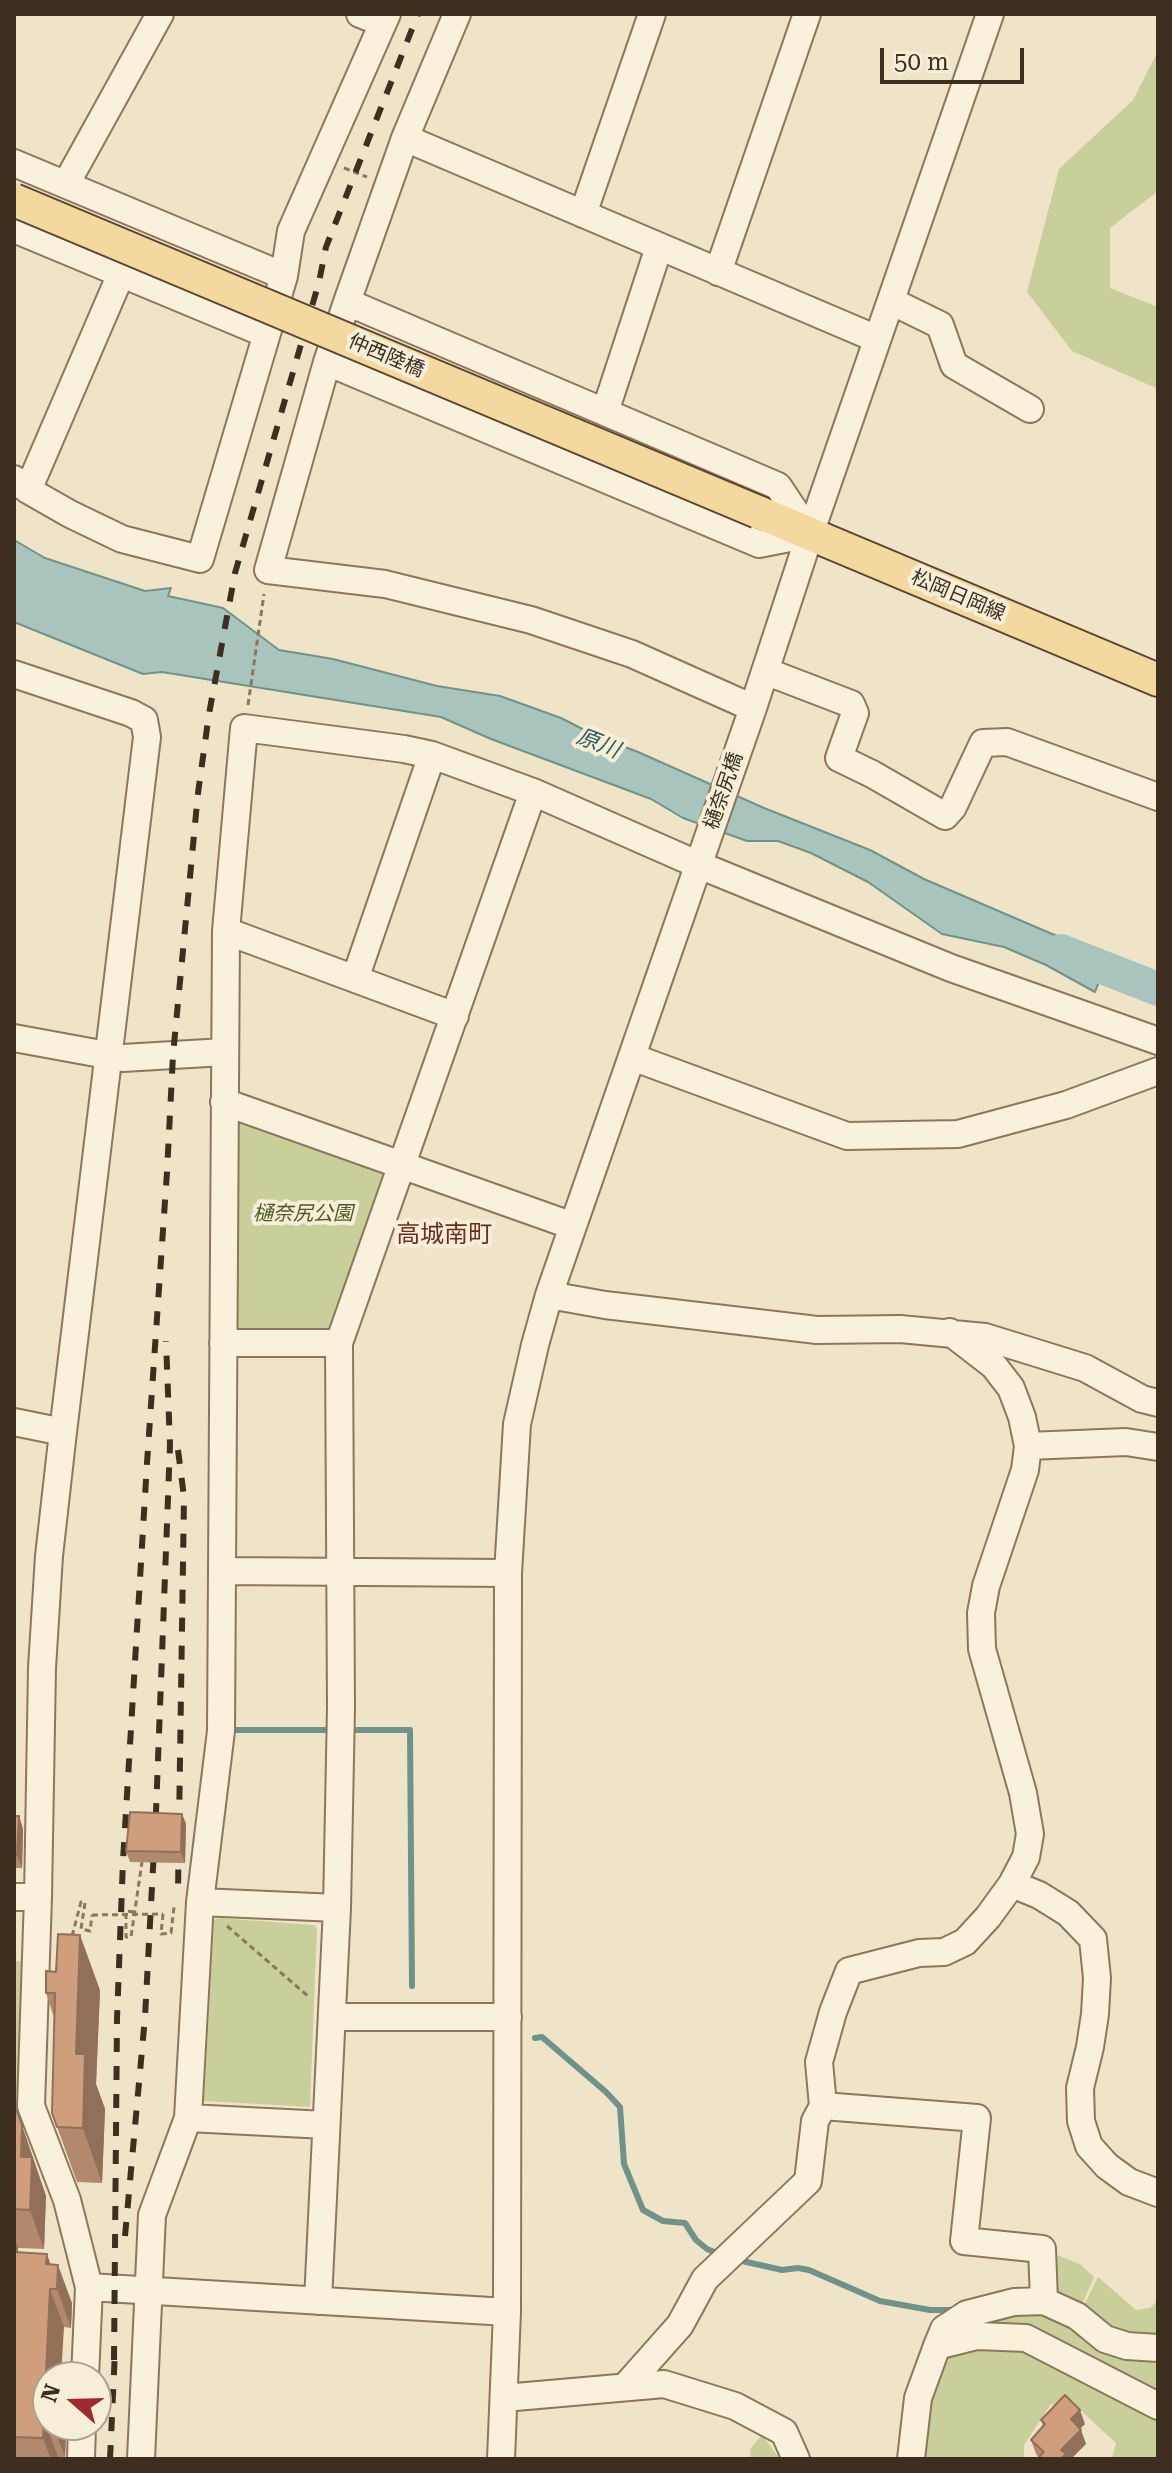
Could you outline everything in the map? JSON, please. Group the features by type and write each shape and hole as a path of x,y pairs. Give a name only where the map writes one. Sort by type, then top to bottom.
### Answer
{"main road":[{"name":"仲西陸橋","path":"14,200 758,512"},
{"name":"松岡日岡線","path":"758,512 1158,680"}],"street":[{"path":"66,184 160,14"},
{"path":"457,14 405,138 347,302 268,570 385,584 531,620 632,654 749,720"},
{"path":"583,214 652,14"},
{"path":"718,272 807,14"},
{"name":"樋奈尻橋","path":"501,2459 507,2312 508,1573 517,1424 549,1295 990,14"},
{"path":"121,274 21,484 70,514 122,539 200,559 284,276 291,231 376,17"},
{"path":"405,138 877,339"},
{"path":"14,163 284,276"},
{"path":"14,229 266,334"},
{"path":"605,412 659,247"},
{"path":"891,301 940,325 954,365 1030,409"},
{"path":"327,362 759,544 810,534 778,486 347,302"},
{"path":"765,671 851,704 855,713 839,758 945,816 953,807 983,743 1007,742 1158,797"},
{"path":"14,674 131,713 144,720 147,737 49,1556 26,1897 37,1933 23,2106 67,2200 89,2287 86,2361"},
{"path":"141,2459 152,2215 188,2118 200,1902 221,1731 226,931 244,728 432,755 701,858 951,968 1158,1041"},
{"path":"355,979 432,755"},
{"path":"318,2301 337,1908 341,1708 339,1343 533,792"},
{"path":"226,931 455,1016"},
{"path":"14,1038 123,1058 224,1052"},
{"path":"632,1057 847,1136 958,1134 1066,1105 1158,1071"},
{"path":"224,1102 573,1226"},
{"path":"549,1295 605,1305 817,1330 900,1329 985,1337 1085,1368 1142,1399 1158,1403"},
{"path":"625,2387 680,2325 705,2279 808,2181 815,2121 823,2106 819,2062 849,1971 919,1953 944,1952 965,1942 1012,1884 1026,1857 1030,1834 1023,1793 982,1649 981,1613 986,1586 1025,1470 1028,1446 1011,1388 994,1366 950,1332"},
{"path":"223,1343 339,1343"},
{"path":"14,1422 63,1432"},
{"path":"1028,1446 1126,1442 1158,1447"},
{"path":"222,1571 508,1573"},
{"path":"1012,1884 1039,1895 1068,1913 1093,1939 1097,1978 1095,2014 1080,2088 1081,2121 1089,2146 1107,2166 1129,2182 1158,2193"},
{"path":"200,1902 337,1908"},
{"path":"332,2017 508,2017"},
{"path":"823,2106 977,2118 964,2241 1042,2249 1044,2301"},
{"path":"188,2118 326,2125"},
{"path":"89,2287 507,2312"},
{"path":"911,2459 918,2398 937,2346 944,2329 967,2314 1014,2302 1044,2301 1077,2316 1105,2339 1127,2346 1158,2348"},
{"path":"937,2346 977,2336 1026,2338 1158,2406"},
{"path":"504,2398 664,2384 735,2406 784,2432 796,2459"}],"path":[{"path":"343,168 368,177"},
{"path":"248,704 264,587"},
{"path":"126,1913 126,1937 131,1937 142,1862"},
{"path":"37,1933 73,1936 81,1902 85,1903 81,1929 90,1931 92,1915 134,1912"},
{"path":"200,1902 332,2017"},
{"path":"126,1913 163,1914 161,1934 171,1933 174,1907"}],"green space":[{"path":"1158,51 1158,191 1110,228 1110,288 1158,307 1158,389 1072,351 1027,292 1059,169 1133,100"},
{"name":"樋奈尻公園","path":"239,1116 384,1169 388,1179 336,1329 327,1334 240,1334 233,1327 234,1120"},
{"path":"214,1920 314,1925 317,1928 310,2107 204,2101"},
{"path":"14,1961 25,1961 17,2093 14,2092"},
{"path":"1049,2252 1080,2264 1094,2277 1078,2314 1050,2301"},
{"path":"1098,2277 1136,2310 1150,2308 1158,2300 1158,2346 1079,2316"},
{"path":"1040,2314 1158,2350 1158,2398 1027,2335 947,2330 969,2317"},
{"path":"976,2342 1024,2344 1156,2416 1158,2459 1112,2459 1116,2443 1079,2409 1051,2404 1024,2445 1024,2459 916,2459 940,2354"},
{"path":"762,2435 780,2459 751,2459 750,2449"}],"water":[{"path":"14,540 45,558 145,591 171,588 168,596 223,608 279,650 333,659 437,686 500,696 561,718 764,808 870,850 924,879 1108,958 1095,992 1046,965 1004,947 942,934 868,882 811,853 778,841 747,841 683,818 651,799 441,717 162,672 143,674 14,622"}],"building":[{"path":"130,1812 182,1814 181,1852 126,1851"},
{"path":"14,1816 19,1816 17,1855 14,1855"},
{"path":"58,1934 80,1935 76,2054 85,2054 83,2128 57,2127 52,2113 55,1993 46,1993 46,1971 56,1972"},
{"path":"14,2104 22,2125 21,2157 32,2157 30,2210 14,2209"},
{"path":"14,2252 47,2254 46,2264 58,2265 57,2289 50,2289 47,2361 32,2361 32,2438 14,2437"},
{"path":"1065,2395 1080,2410 1071,2419 1081,2430 1061,2450 1066,2454 1061,2459 1037,2459 1044,2452 1031,2440 1045,2424 1041,2420"}],"waterway":[{"name":"原川","path":"1061,951 1158,989"},
{"path":"231,1730 332,1730"},
{"path":"349,1730 410,1730 412,1986"},
{"path":"535,2038 542,2037 620,2107 624,2164 643,2210 663,2221 685,2223 696,2240 719,2254"},
{"path":"738,2260 782,2270 809,2270 880,2301 930,2310 954,2310"}],"railway":[{"path":"114,2360 117,2019 123,1861 173,1055 198,793 235,573 319,282 326,247 418,14"},
{"path":"125,2236 145,2017 156,1812 170,1445 166,1341"},
{"path":"178,1450 184,1497 178,1891"},
{"path":"110,2459 115,2351"}],"district":[{"name":"高城南町","path":"444,1235"}]}
